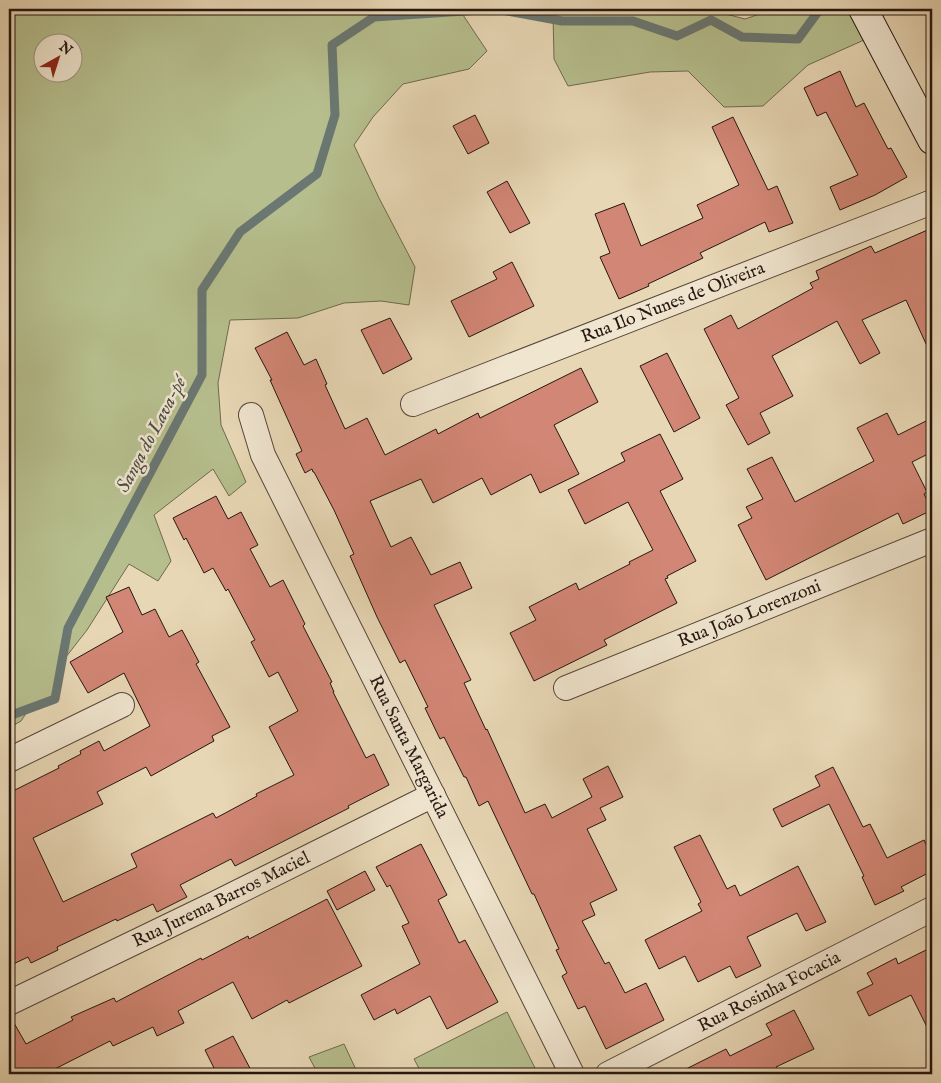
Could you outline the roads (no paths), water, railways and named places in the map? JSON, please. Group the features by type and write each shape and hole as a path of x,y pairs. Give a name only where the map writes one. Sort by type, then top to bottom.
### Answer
{"street":[{"path":"863,9 926,114 932,140"},
{"name":"Rua Ilo Nunes de Oliveira","path":"413,404 932,202"},
{"name":"Rua Santa Margarida","path":"251,415 264,455 572,1074"},
{"name":"Rua João Lorenzoni","path":"566,688 932,540"},
{"path":"9,760 122,705"},
{"name":"Rua Jurema Barros Maciel","path":"9,1003 433,795"},
{"name":"Rua Rosinha Focacia","path":"608,1074 932,909"}],"waterway":[{"name":"Sanga do Lava-pé","path":"9,716 55,699 68,628 202,375 202,290 240,232 317,174 335,115 332,45 374,17 495,9"},
{"name":"Sanga do Lava-pé","path":"496,9 562,21 633,21 677,36 711,20 742,37 798,39 820,9"}]}
